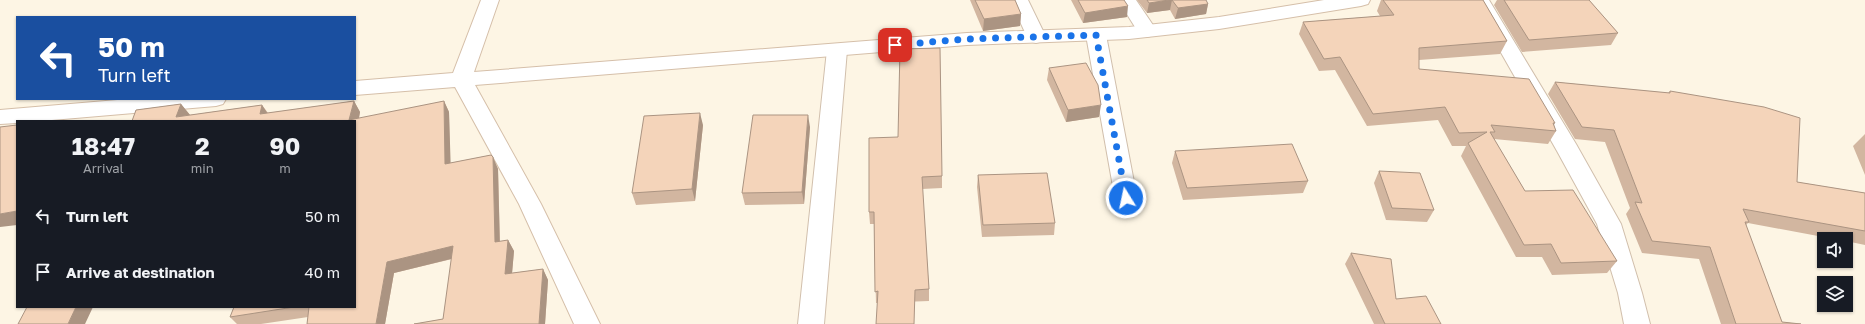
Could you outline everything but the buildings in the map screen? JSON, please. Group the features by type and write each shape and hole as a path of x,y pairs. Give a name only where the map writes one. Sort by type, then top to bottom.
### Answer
{"street":[{"path":"490,0 461,79 530,204 587,324"},
{"path":"1019,0 1036,37"},
{"path":"1127,0 1147,31"},
{"path":"356,88 967,39 1096,35 1147,31 1219,23 1361,0"},
{"path":"1480,0 1568,150 1609,224 1630,293 1637,324"},
{"path":"1096,35 1126,198"},
{"path":"811,324 837,50"},
{"path":"0,117 204,100"}],"route":[{"path":"895,45 967,39 1096,35 1126,198"}]}
